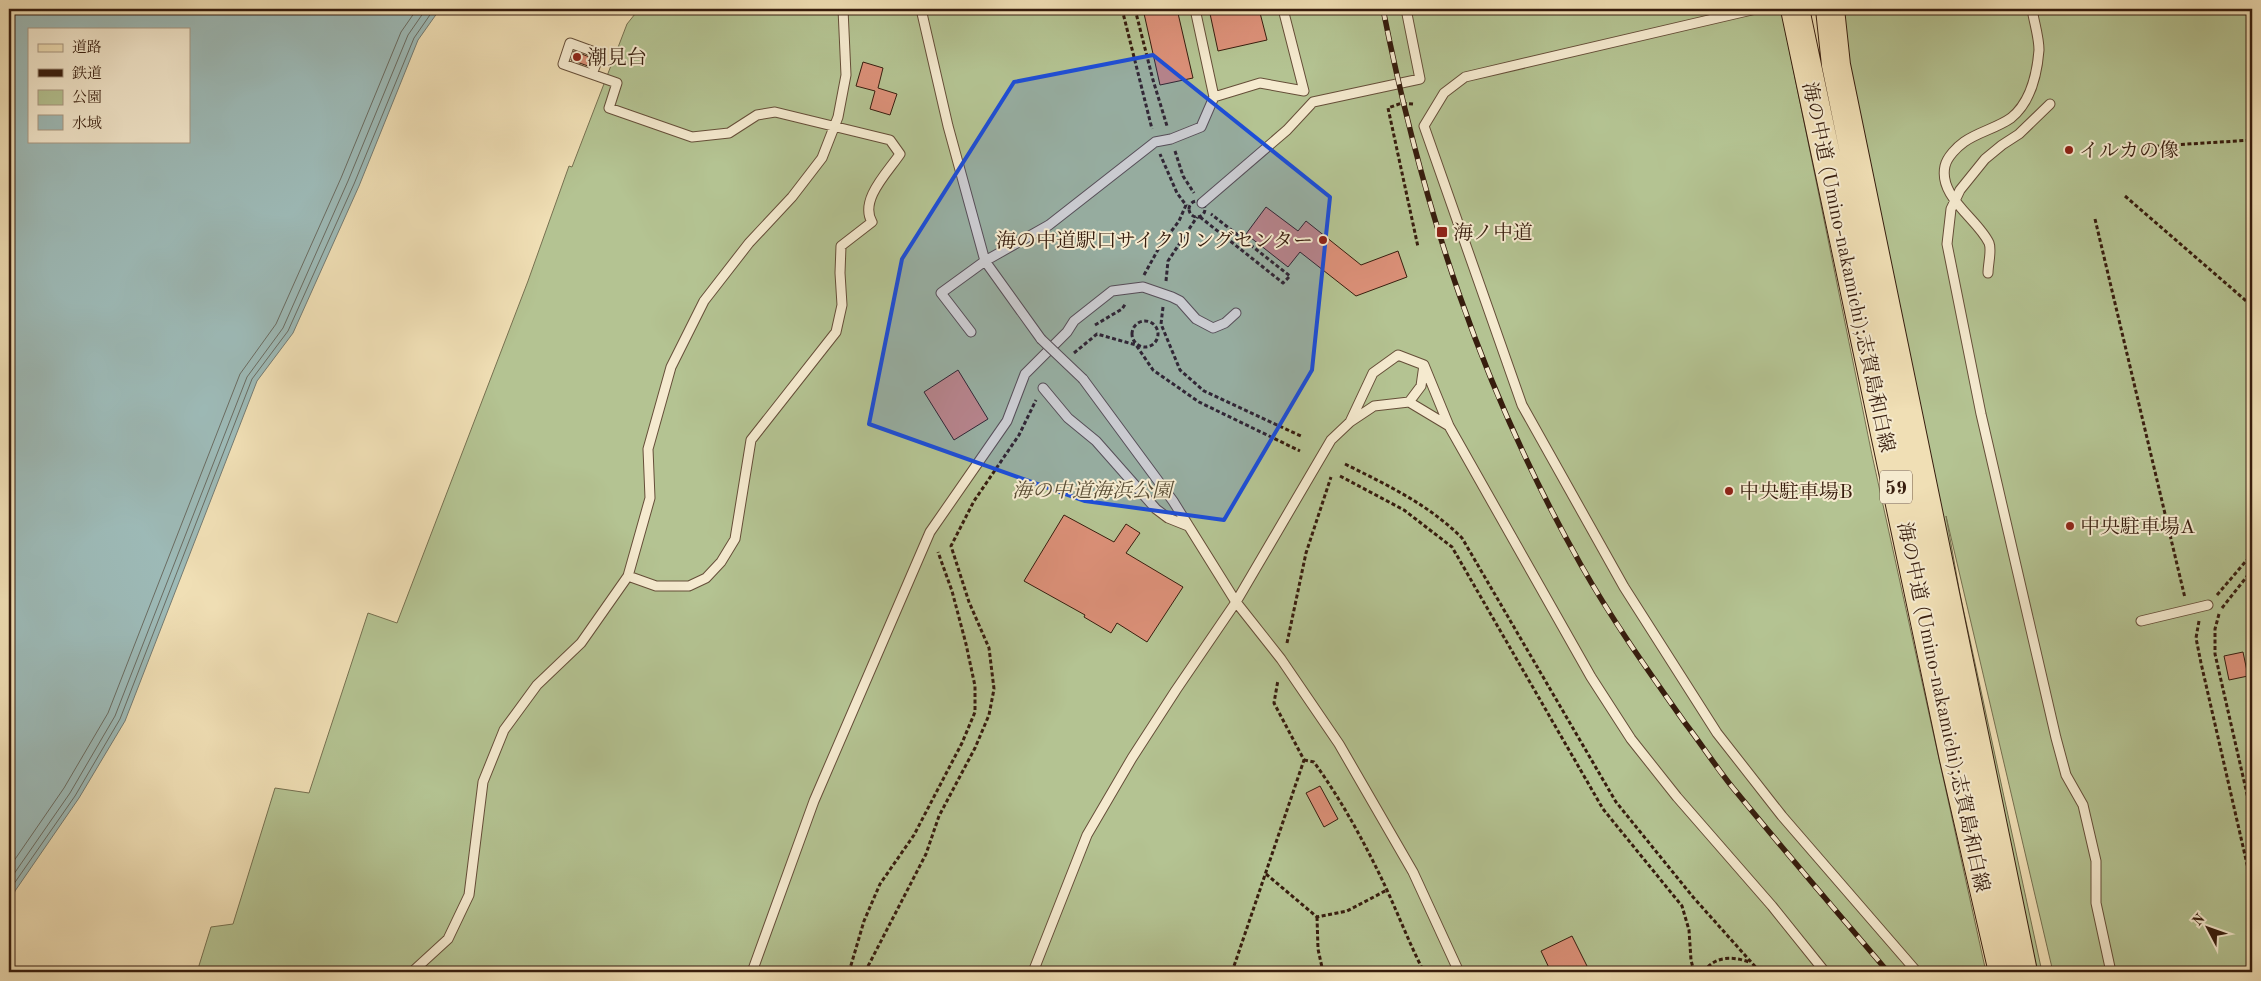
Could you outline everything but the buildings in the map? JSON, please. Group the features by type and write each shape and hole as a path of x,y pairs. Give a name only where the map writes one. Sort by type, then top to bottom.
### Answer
{"main road":[{"name":"海の中道 (Umino-nakamichi);志賀島和白線","path":"1794,9 1954,759 2012,968"},
{"name":"海の中道 (Umino-nakamichi);志賀島和白線","path":"1830,9 1836,65 2012,968"}],"lane":[{"path":"412,972 448,939 468,895 483,782 504,730 537,685 582,643 628,576 650,498 648,449 671,367 704,301 749,243 792,197 822,158 838,117 846,75 843,9"},
{"path":"920,9 948,126 985,261 1041,340 1083,379 1173,501 1236,602 1282,659 1339,744 1413,872 1460,972"},
{"path":"972,332 941,293 985,261 1049,225 1155,142 1172,139 1201,127 1214,97 1195,9"},
{"path":"1283,9 1304,91 1313,102"},
{"path":"1202,205 1287,130 1313,102 1420,79 1406,9"},
{"path":"1756,9 1465,76 1444,94 1424,126 1522,405 1624,587 1716,733 1782,816 1917,972"},
{"path":"1988,273 1990,245 1982,231 1955,200 1945,179 1945,165 1957,147 1973,136 2009,119 2024,106 2033,84 2039,49 2032,9"},
{"path":"592,74 617,83 609,108 692,137 730,133 757,115 775,112 890,140 900,154 871,197 868,215 872,222 841,246 842,305 836,332 751,440 735,539 721,562 706,578 689,586 656,586 628,576"},
{"path":"1214,97 1260,83 1304,91"},
{"path":"2050,104 2019,134 1985,159 1960,190 1951,209 1947,244 1981,414 2056,738 2066,775 2083,805 2096,861 2096,903 2112,972"},
{"path":"752,972 814,801 930,532 1007,421 1025,374 1067,332 1074,321 1112,291 1143,287 1172,297 1180,301 1196,319 1213,328 1225,323 1236,313"},
{"path":"1350,422 1373,373 1398,355 1424,365 1449,426 1591,677 1631,739 1676,797 1772,906 1825,972"},
{"path":"1409,402 1422,386 1424,365"},
{"path":"1043,388 1068,418 1096,441 1156,509 1168,518 1188,526"},
{"path":"1033,972 1087,835 1171,697 1236,602 1330,440 1350,422 1374,406 1409,402 1449,426"},
{"path":"2141,621 2208,605"}],"path":[{"path":"1122,9 1155,142 1177,193 1186,205 1179,221"},
{"path":"1135,9 1153,80 1183,176 1202,205 1290,276 1283,283 1198,217 1168,261 1165,288"},
{"path":"1413,104 1402,103 1388,108 1418,247"},
{"path":"2142,147 2252,140"},
{"path":"1177,193 1192,203"},
{"path":"2125,196 2252,306"},
{"path":"1143,276 1160,246 1188,210"},
{"path":"2094,219 2188,610"},
{"path":"1093,326 1122,309 1130,296"},
{"path":"1163,306 1161,324 1180,370 1204,391 1302,437"},
{"path":"1070,356 1097,334 1136,345 1146,348 1156,343 1159,333 1154,324 1144,320 1134,325 1131,335 1136,345 1153,370 1199,402 1300,451"},
{"path":"865,972 926,854 940,816 975,748 989,715 994,689 989,648 969,602 951,546 974,501 1019,435 1043,388"},
{"path":"1345,464 1411,498 1448,524 1462,538 1616,802 1693,897 1760,972"},
{"path":"1340,476 1404,510 1452,547 1603,809 1682,906 1689,930 1691,960 1694,972"},
{"path":"1232,972 1304,760 1274,703 1306,553 1331,477"},
{"path":"849,972 864,922 880,884 914,835 962,743 975,712 975,686 966,644 952,591 934,544"},
{"path":"2252,554 2208,605 2200,618 2196,638 2252,886"},
{"path":"2252,570 2220,611 2215,629 2215,654 2252,816"},
{"path":"1304,760 1314,762 1324,775 1358,833 1387,890 1404,935 1424,972"},
{"path":"1266,874 1316,917 1318,949 1323,972"},
{"path":"1316,917 1347,911 1387,890"},
{"path":"1704,972 1718,959 1735,957 1751,962 1760,972"}],"highlighted area":[{"path":"1153,55 1330,197 1312,370 1224,520 1085,501 869,424 902,259 1014,82"}],"green space":[{"name":"海の中道海浜公園","path":"639,9 1781,9 1872,455 1986,972 197,972 211,927 233,924 275,788 309,793 368,613 397,623 528,281 569,166 572,167 627,24"},
{"path":"1827,9 2252,9 2252,972 2053,972 1946,516 1960,594 2042,972 2034,972"}],"water":[{"path":"9,9 440,9 418,40 359,186 293,333 257,381 125,721 79,798 15,891 9,912"}],"railway":[{"path":"1383,9 1416,154 1460,295 1485,364 1514,432 1546,499 1605,606 1685,723 1731,786 1888,972"}],"place":[{"name":"潮見台","path":"577,57"},
{"name":"イルカの像","path":"2069,150"},
{"name":"海ノ中道","path":"1442,232"},
{"name":"海の中道駅口サイクリングセンター","path":"1323,240"},
{"name":"中央駐車場B","path":"1729,491"},
{"name":"中央駐車場A","path":"2070,526"}]}
